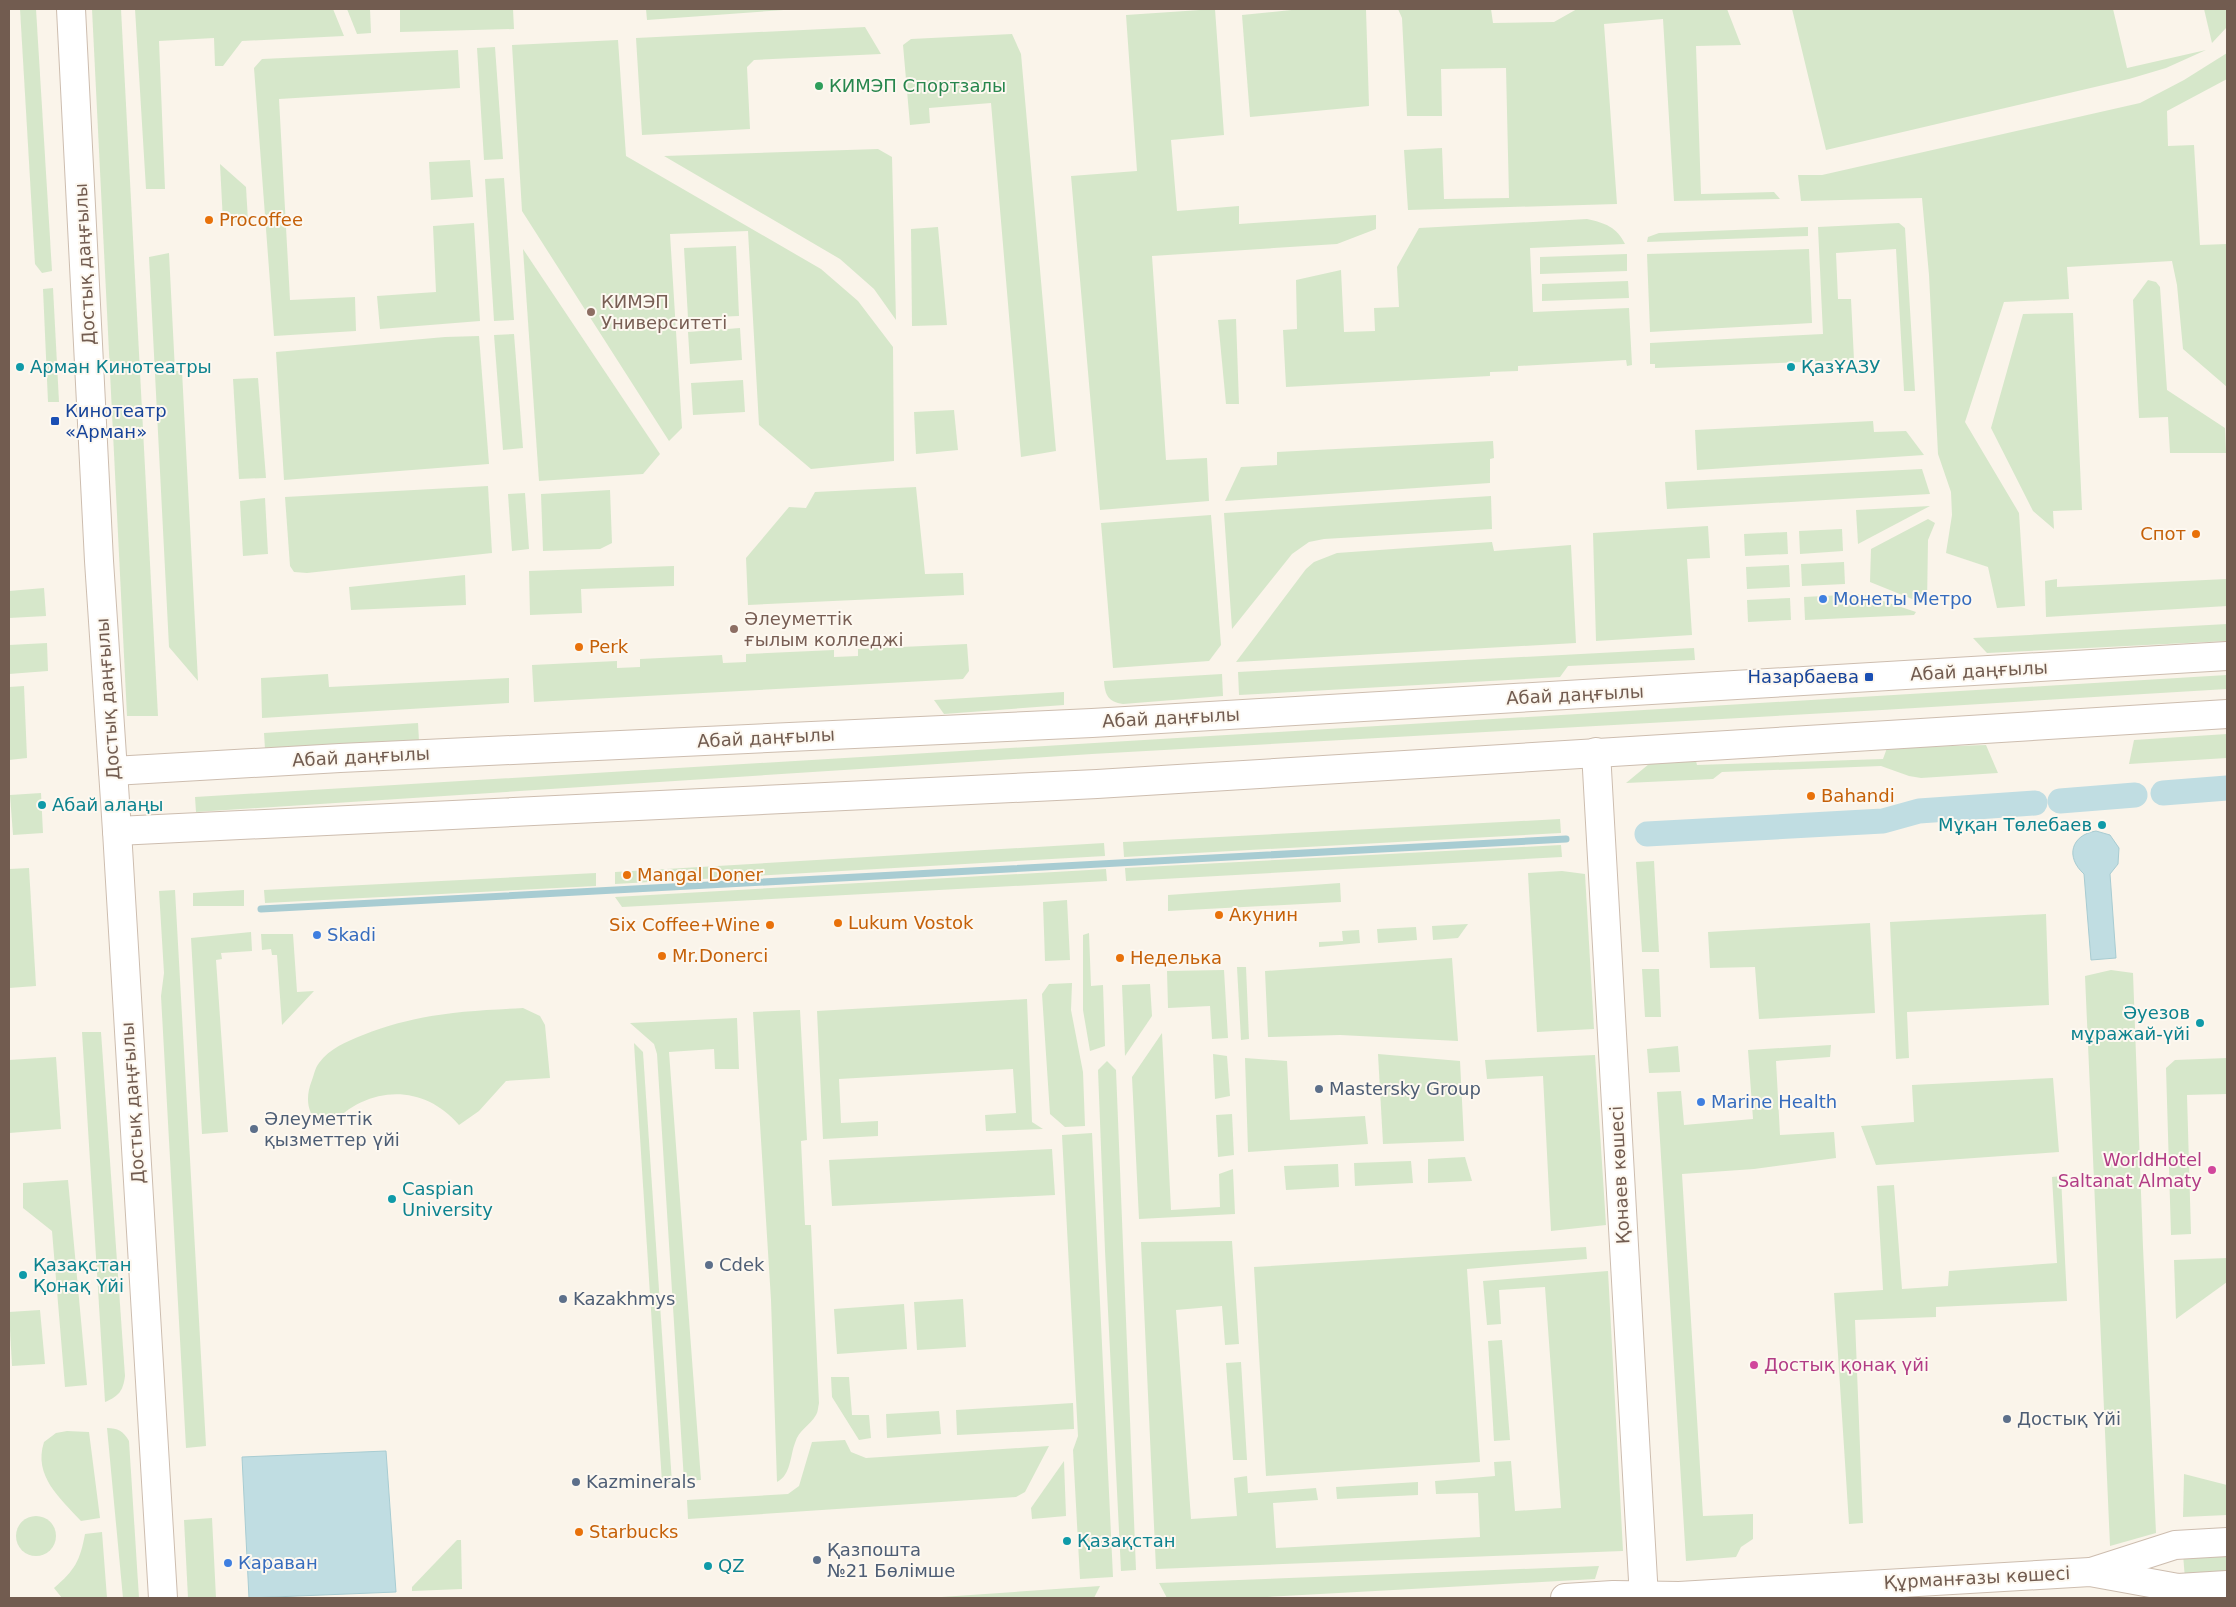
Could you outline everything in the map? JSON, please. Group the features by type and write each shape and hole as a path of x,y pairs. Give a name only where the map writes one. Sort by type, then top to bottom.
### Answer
{"main road":[{"name":"Достық даңғылы","path":"71,9 99,561 163,1598"},
{"name":"Абай даңғылы","path":"113,771 360,757 1101,722 2227,656"},
{"path":"117,831 1097,784 2227,714"},
{"name":"Қонаев көшесі","path":"1596,752 1644,1597"},
{"name":"Құрманғазы көшесі","path":"2090,1572 2175,1544 2227,1542"},
{"name":"Құрманғазы көшесі","path":"1565,1598 1679,1596 2090,1572 2178,1588 2227,1585"}],"green space":[{"path":"20,9 36,9 52,271 42,273 35,264"},
{"path":"92,9 121,9 158,716 127,716"},
{"path":"135,9 333,9 344,36 242,41 223,66 215,66 214,38 159,41 165,189 146,189"},
{"path":"347,9 370,9 371,33 357,34"},
{"path":"400,9 513,9 514,29 400,32"},
{"path":"646,9 798,9 647,20"},
{"path":"1215,9 1224,135 1171,140 1177,211 1239,206 1239,224 1376,215 1376,229 1337,244 1152,256 1166,460 1207,458 1209,501 1100,510 1071,176 1137,171 1126,15"},
{"path":"1301,9 1366,9 1369,106 1250,117 1242,15"},
{"path":"1398,9 1491,9 1493,23 1554,22 1577,9 1727,9 1741,45 1696,46 1701,194 1774,192 1780,199 1674,201 1663,19 1604,24 1617,204 1408,210 1404,150 1442,148 1444,199 1509,198 1506,68 1441,69 1442,116 1407,116 1402,18"},
{"path":"1792,9 2113,9 2127,68 2206,50 2166,68 2129,79 1826,150"},
{"path":"2204,9 2227,9 2227,27 2212,43"},
{"path":"865,27 881,54 754,60 747,67 750,129 642,135 636,38"},
{"path":"1012,34 1021,54 1056,451 1021,457 991,103 929,108 930,123 910,125 903,45 911,39"},
{"path":"618,40 626,156 821,269 858,301 893,347 894,461 811,469 759,425 748,231 670,234 682,428 669,441 522,211 512,45"},
{"path":"495,47 503,159 484,160 477,48"},
{"path":"458,50 460,88 279,99 290,300 355,297 356,331 274,336 254,68 262,59"},
{"path":"2227,53 2227,79 2167,111 2168,146 2194,145 2200,245 2227,244 2227,387 2183,349 2177,285 2172,261 2067,267 2069,299 2004,302 1965,422 2019,513 2025,606 1997,608 1988,567 1946,553 1952,515 1951,492 1938,454 1929,275 1922,198 1801,201 1798,175 1822,175 2140,103 2184,80"},
{"path":"878,149 892,157 896,320 874,289 840,259 664,156"},
{"path":"470,160 473,197 431,200 429,162"},
{"path":"220,164 246,187 248,221 223,222"},
{"path":"504,178 514,320 494,321 485,179"},
{"path":"1587,219 1610,227 1618,233 1625,244 1530,248 1533,312 1629,308 1632,365 1627,366 1626,360 1518,366 1518,371 1490,372 1490,376 1286,387 1283,330 1297,329 1296,280 1341,270 1344,332 1375,331 1374,308 1399,307 1397,267 1419,228"},
{"path":"474,223 480,321 380,329 377,296 436,292 433,226"},
{"path":"1899,223 1905,228 1915,391 1904,391 1896,249 1836,253 1838,299 1851,299 1854,360 1655,368 1655,364 1650,364 1650,343 1823,334 1818,227"},
{"path":"938,227 947,325 912,326 911,229"},
{"path":"1808,227 1808,236 1647,242 1648,237 1659,233"},
{"path":"736,246 739,316 688,318 684,248"},
{"path":"523,249 660,454 643,474 539,481"},
{"path":"1809,249 1812,323 1650,332 1647,254"},
{"path":"169,253 175,371 182,371 198,681 169,647 149,257"},
{"path":"1627,254 1627,271 1540,274 1540,257"},
{"path":"2148,280 2156,282 2160,287 2167,390 2225,428 2226,453 2170,453 2168,417 2139,418 2133,300"},
{"path":"1628,281 1629,298 1542,301 1542,284"},
{"path":"53,288 59,402 48,402 43,289"},
{"path":"2073,313 2082,510 2053,511 2054,529 2033,511 1991,428 2023,314"},
{"path":"1236,319 1239,404 1226,404 1218,320"},
{"path":"740,328 742,360 690,364 688,332"},
{"path":"514,334 523,448 503,450 494,335"},
{"path":"479,336 489,464 284,480 276,352 445,337"},
{"path":"258,378 266,478 239,479 233,379"},
{"path":"743,380 745,412 693,415 691,383"},
{"path":"954,410 958,450 916,454 914,412"},
{"path":"1873,421 1874,432 1906,431 1924,455 1697,470 1695,430"},
{"path":"1493,441 1494,458 1490,459 1490,483 1225,501 1241,467 1277,465 1277,452"},
{"path":"1922,469 1930,494 1667,509 1665,482"},
{"path":"488,486 492,553 307,573 294,572 290,566 285,497"},
{"path":"916,487 925,574 963,573 964,595 748,605 746,558 789,507 806,508 815,492"},
{"path":"610,490 612,543 600,549 543,551 541,494"},
{"path":"525,493 529,549 512,551 508,494"},
{"path":"1491,496 1492,529 1324,539 1309,542 1292,554 1232,629 1224,513"},
{"path":"265,498 268,554 243,556 240,501"},
{"path":"1930,506 1858,544 1856,510"},
{"path":"1211,515 1221,645 1209,661 1113,668 1101,523"},
{"path":"1928,519 1935,523 1928,540 1927,605 1870,582 1871,549"},
{"path":"1708,526 1710,558 1687,559 1692,635 1596,641 1593,533"},
{"path":"1842,529 1843,551 1800,554 1799,531"},
{"path":"1787,532 1788,554 1745,556 1744,534"},
{"path":"1492,542 1494,551 1571,545 1576,643 1236,662 1306,569 1314,562 1337,553"},
{"path":"1844,562 1845,584 1802,586 1801,564"},
{"path":"1789,565 1790,587 1747,589 1746,567"},
{"path":"674,566 674,586 581,589 582,613 530,615 529,571"},
{"path":"465,575 466,605 351,610 349,587"},
{"path":"2057,579 2057,587 2227,579 2227,606 2046,617 2045,581"},
{"path":"44,588 46,616 9,618 9,591"},
{"path":"1862,594 1916,612 1914,615 1805,620 1804,597"},
{"path":"1790,598 1791,620 1748,622 1747,600"},
{"path":"2227,624 2227,641 1987,653 1973,638"},
{"path":"47,643 48,671 9,674 9,645"},
{"path":"967,644 969,671 963,679 534,702 532,665 617,661 617,668 640,667 640,659 722,655 723,663 746,662 746,654 834,650 834,657 858,656 858,649"},
{"path":"1694,648 1695,660 1568,666 1560,677 1239,695 1238,672"},
{"path":"328,674 329,687 509,678 509,703 262,718 261,678"},
{"path":"1222,674 1223,696 1123,704 1114,702 1108,697 1104,681"},
{"path":"2227,675 2227,689 1092,754 196,812 195,797"},
{"path":"24,686 27,758 9,760 9,687"},
{"path":"1064,692 1064,705 944,714 934,700"},
{"path":"418,723 419,741 265,749 264,733"},
{"path":"2227,734 2227,758 2129,764 2134,740"},
{"path":"1986,745 1998,773 1921,778 1909,776 1881,766 1722,772 1713,779 1626,783 1649,764 1696,761 1697,765 1883,759 1887,748"},
{"path":"41,793 43,833 13,835 10,795"},
{"path":"1560,819 1561,833 1124,857 1123,842"},
{"path":"1104,843 1105,856 615,884 615,872"},
{"path":"1561,845 1562,857 1126,881 1125,868"},
{"path":"1654,861 1659,952 1642,952 1636,862"},
{"path":"29,868 36,986 9,988 9,869"},
{"path":"1106,869 1107,881 622,907 615,897"},
{"path":"1562,871 1585,874 1594,1029 1537,1032 1528,873"},
{"path":"596,873 596,886 265,903 264,890"},
{"path":"1340,883 1341,902 1168,911 1168,895"},
{"path":"175,890 206,1446 186,1448 161,996 164,973 159,891"},
{"path":"244,890 244,906 193,906 193,893"},
{"path":"1067,900 1070,960 1045,961 1043,902"},
{"path":"2046,914 2049,1005 1907,1012 1909,1058 1896,1059 1890,922"},
{"path":"1870,923 1875,1013 1759,1019 1755,967 1710,968 1708,932"},
{"path":"1468,924 1458,938 1433,940 1432,926"},
{"path":"1416,927 1417,940 1378,943 1377,929"},
{"path":"1359,930 1360,943 1319,947 1319,942 1343,941 1342,931"},
{"path":"251,932 252,951 221,953 222,959 216,960 228,1132 202,1134 191,938"},
{"path":"1089,933 1091,986 1103,985 1105,1046 1090,1051 1083,1010 1083,935"},
{"path":"261,934 293,934 297,992 314,991 282,1025 277,955 272,955 271,949 262,950"},
{"path":"1452,958 1458,1041 1340,1035 1268,1037 1265,971"},
{"path":"1237,967 1246,967 1249,1039 1241,1040"},
{"path":"1642,969 1659,969 1661,1017 1645,1017"},
{"path":"1224,970 1228,1038 1212,1039 1210,1006 1168,1008 1167,971"},
{"path":"2111,970 2133,973 2156,1533 2110,1546 2085,976"},
{"path":"1072,983 1071,1010 1083,1072 1085,1126 1065,1127 1050,1114 1042,994 1049,984"},
{"path":"1150,984 1152,1016 1125,1056 1122,985"},
{"path":"1027,999 1032,1122 1043,1129 986,1131 985,1115 1016,1113 1013,1069 839,1079 841,1123 878,1121 878,1136 823,1139 817,1011"},
{"path":"523,1008 540,1016 545,1025 550,1078 506,1081 479,1111 459,1125 445,1111 429,1102 412,1096 395,1094 361,1103 345,1112 330,1126 319,1125 312,1115 308,1104 308,1093 316,1067 333,1049 363,1035 403,1022 442,1014"},
{"path":"800,1010 807,1140 801,1141 805,1225 811,1225 819,1403 816,1415 797,1438 788,1470 782,1479 777,1482 771,1300 753,1012"},
{"path":"737,1018 739,1069 715,1069 714,1049 669,1052 701,1480 684,1481 657,1054 654,1044 630,1023"},
{"path":"82,1032 101,1032 125,1376 120,1392 114,1398 105,1402"},
{"path":"1162,1033 1171,1210 1220,1207 1219,1174 1233,1169 1235,1214 1139,1219 1132,1077"},
{"path":"634,1043 643,1052 672,1483 662,1483"},
{"path":"1831,1045 1830,1057 1776,1061 1780,1135 1834,1132 1836,1158 1754,1169 1682,1174 1703,1516 1753,1514 1753,1539 1741,1547 1736,1557 1686,1561 1657,1092 1681,1091 1684,1125 1753,1119 1748,1050"},
{"path":"1678,1046 1680,1072 1649,1073 1647,1049"},
{"path":"1213,1054 1227,1056 1230,1096 1215,1099"},
{"path":"1378,1054 1460,1061 1464,1141 1383,1144"},
{"path":"1595,1055 1606,1225 1551,1231 1543,1076 1487,1079 1485,1060"},
{"path":"56,1057 61,1129 9,1133 9,1060"},
{"path":"1245,1058 1287,1061 1290,1120 1365,1116 1368,1144 1248,1152"},
{"path":"2227,1058 2227,1094 2187,1095 2191,1234 2171,1235 2166,1068 2175,1060"},
{"path":"1107,1061 1116,1070 1136,1570 1121,1571 1098,1070"},
{"path":"2053,1078 2059,1152 1876,1165 1861,1126 1914,1122 1912,1085"},
{"path":"1232,1114 1234,1155 1218,1157 1216,1115"},
{"path":"1092,1133 1113,1577 1080,1579 1073,1450 1078,1436 1062,1135"},
{"path":"1052,1149 1055,1195 832,1206 829,1160"},
{"path":"1465,1157 1472,1181 1428,1183 1428,1159"},
{"path":"1411,1161 1413,1183 1355,1186 1354,1163"},
{"path":"1338,1164 1339,1187 1286,1190 1284,1166"},
{"path":"2061,1176 2067,1301 1936,1307 1936,1317 1855,1320 1863,1523 1849,1524 1834,1293 1883,1290 1877,1186 1894,1185 1902,1289 1948,1286 1949,1271 2057,1263 2052,1177"},
{"path":"68,1180 87,1385 65,1387 52,1231 23,1208 23,1183"},
{"path":"1232,1241 1239,1344 1225,1345 1222,1306 1176,1310 1191,1519 1237,1516 1234,1478 1247,1476 1248,1493 1316,1488 1318,1500 1273,1503 1276,1548 1480,1537 1478,1493 1436,1494 1435,1481 1495,1476 1494,1462 1511,1461 1515,1511 1561,1508 1545,1287 1499,1290 1501,1324 1487,1325 1483,1281 1608,1271 1623,1551 1156,1569 1141,1242"},
{"path":"1586,1247 1587,1259 1467,1269 1480,1462 1266,1476 1254,1267"},
{"path":"2227,1258 2227,1282 2176,1319 2174,1260"},
{"path":"963,1299 966,1347 917,1350 914,1302"},
{"path":"904,1304 907,1349 837,1354 834,1309"},
{"path":"40,1310 45,1364 12,1366 9,1312"},
{"path":"1502,1340 1510,1440 1494,1441 1488,1341"},
{"path":"1241,1362 1247,1460 1233,1460 1226,1363"},
{"path":"831,1377 849,1377 852,1415 869,1415 871,1438 859,1440 832,1397"},
{"path":"1073,1403 1074,1429 957,1435 956,1410"},
{"path":"939,1411 941,1434 887,1438 886,1414"},
{"path":"107,1428 120,1431 129,1441 139,1598 123,1598"},
{"path":"67,1431 89,1432 100,1518 81,1521 57,1495 45,1476 42,1465 44,1442 56,1433"},
{"path":"845,1440 851,1452 866,1458 1049,1446 1025,1492 1016,1497 688,1519 687,1500 788,1494 799,1486 812,1442"},
{"path":"1064,1461 1066,1516 1032,1519 1031,1508"},
{"path":"2184,1474 2227,1485 2227,1515 2183,1517"},
{"path":"1418,1482 1418,1495 1337,1499 1336,1487"},
{"path":"36,1516 50,1522 56,1536 50,1550 36,1556 22,1550 16,1536 22,1522"},
{"path":"212,1518 216,1598 188,1598 184,1520"},
{"path":"102,1532 107,1598 62,1598 54,1588 76,1564 85,1534"},
{"path":"457,1540 461,1540 462,1589 412,1591 412,1587"},
{"path":"2227,1552 2227,1577 2185,1579 2183,1554"},
{"path":"1599,1566 1595,1579 1247,1598 1167,1598 1159,1583"},
{"path":"1100,1586 1094,1598 927,1598"}],"water":[{"path":"2096,831 2110,835 2119,848 2118,864 2110,874 2116,958 2091,960 2084,874 2074,861 2073,848 2081,837"},
{"path":"386,1451 396,1592 249,1598 242,1457"}],"waterway":[{"path":"2163,793 2227,788"},
{"path":"2060,801 2135,795"},
{"path":"1647,834 1883,821 1919,811 2035,803"},
{"path":"261,909 1566,839"}],"place":[{"name":"КИМЭП Спортзалы","path":"819,86"},
{"name":"Procoffee","path":"209,220"},
{"name":"КИМЭП Университеті","path":"591,312"},
{"name":"Арман Кинотеатры","path":"20,367"},
{"name":"ҚазҰАЗУ","path":"1791,367"},
{"name":"Кинотеатр «Арман»","path":"55,421"},
{"name":"Спот","path":"2196,534"},
{"name":"Монеты Метро","path":"1823,599"},
{"name":"Әлеуметтік ғылым колледжі","path":"734,629"},
{"name":"Perk","path":"579,647"},
{"name":"Назарбаева","path":"1869,677"},
{"name":"Bahandi","path":"1811,796"},
{"name":"Абай алаңы","path":"42,805"},
{"name":"Мұқан Төлебаев","path":"2102,825"},
{"name":"Mangal Doner","path":"627,875"},
{"name":"Акунин","path":"1219,915"},
{"name":"Lukum Vostok","path":"838,923"},
{"name":"Six Coffee+Wine","path":"770,925"},
{"name":"Skadi","path":"317,935"},
{"name":"Mr.Donerci","path":"662,956"},
{"name":"Неделька","path":"1120,958"},
{"name":"Әуезов мұражай-үйі","path":"2200,1023"},
{"name":"Mastersky Group","path":"1319,1089"},
{"name":"Marine Health","path":"1701,1102"},
{"name":"Әлеуметтік қызметтер үйі","path":"254,1129"},
{"name":"WorldHotel Saltanat Almaty","path":"2212,1170"},
{"name":"Caspian University","path":"392,1199"},
{"name":"Cdek","path":"709,1265"},
{"name":"Қазақстан Қонақ Үйі","path":"23,1275"},
{"name":"Kazakhmys","path":"563,1299"},
{"name":"Достық қонақ үйі","path":"1754,1365"},
{"name":"Достық Үйі","path":"2007,1419"},
{"name":"Kazminerals","path":"576,1482"},
{"name":"Starbucks","path":"579,1532"},
{"name":"Қазақстан","path":"1067,1541"},
{"name":"Қазпошта №21 Бөлімше","path":"817,1560"},
{"name":"Караван","path":"228,1563"},
{"name":"QZ","path":"708,1566"}]}
